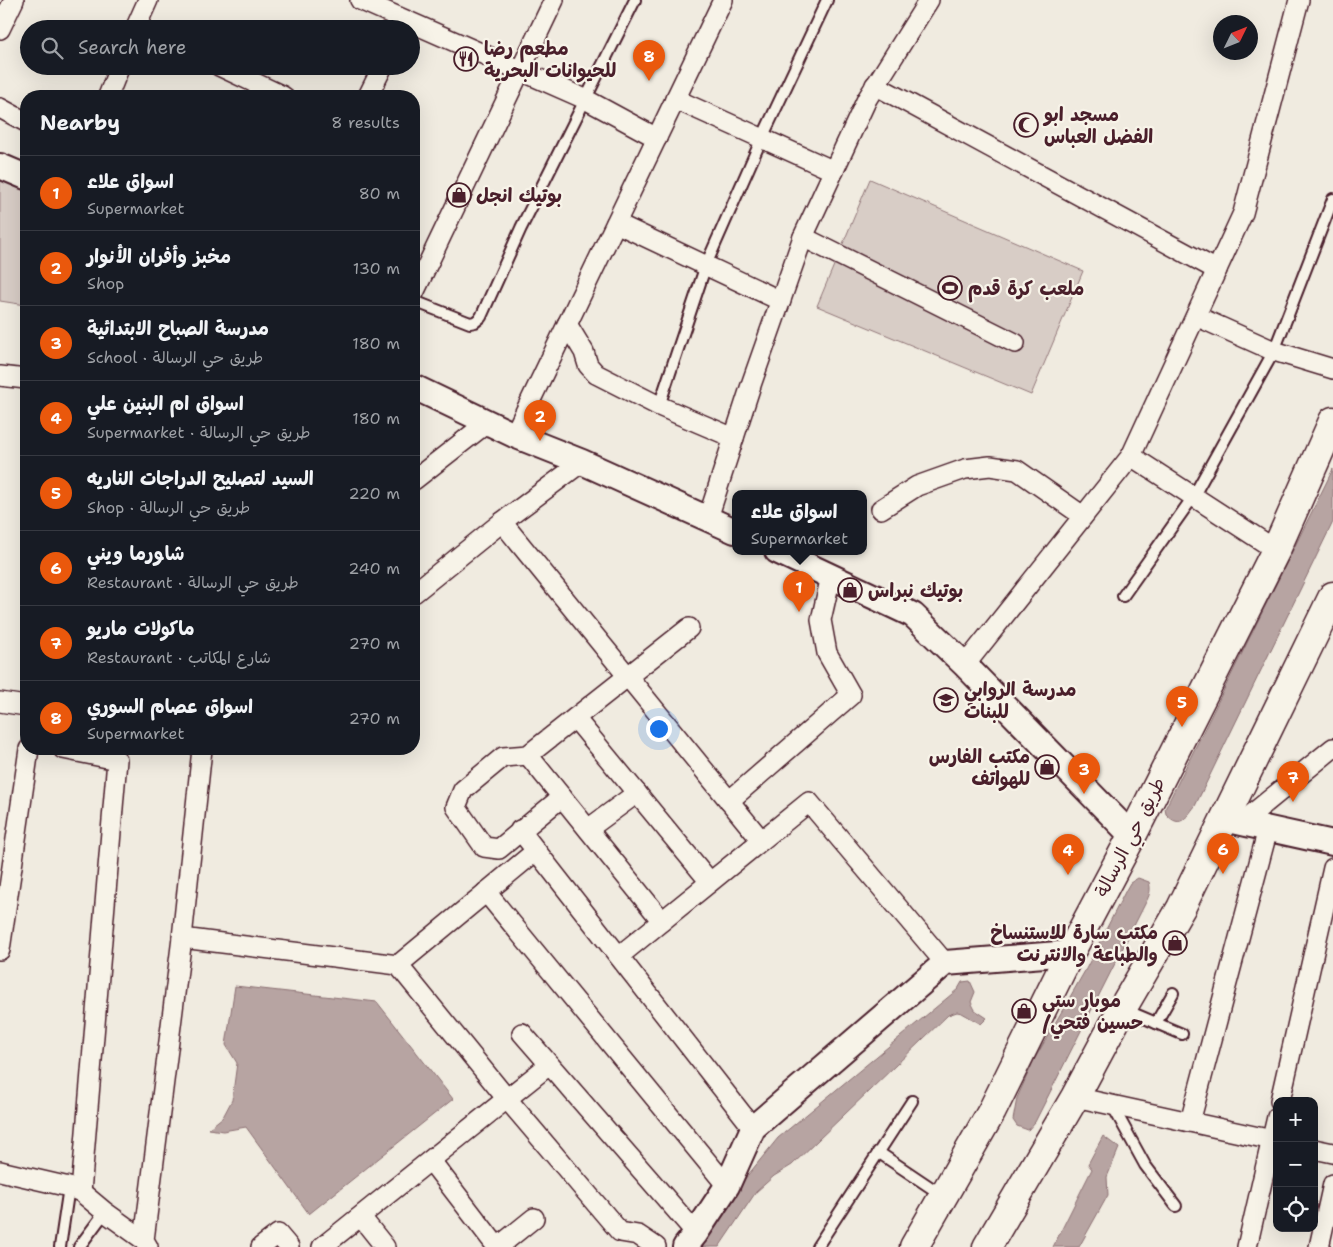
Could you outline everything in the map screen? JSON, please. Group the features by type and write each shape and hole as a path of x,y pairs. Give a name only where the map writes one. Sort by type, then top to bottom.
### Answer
{"main road":[{"name":"طريق حي الرسالة","path":"914,1247 992,1111 1070,953 1132,836 1328,444 1333,421"},
{"path":"987,1247 1075,1096 1122,1009 1232,821 1333,596"}],"street":[{"path":"0,29 14,0"},
{"path":"140,20 148,0"},
{"path":"420,280 554,0"},
{"path":"514,435 723,0"},
{"path":"708,518 752,382 803,238 867,99 929,0"},
{"path":"965,665 1131,456 1243,212 1299,0"},
{"path":"366,1 396,20"},
{"path":"420,31 585,99 657,138"},
{"path":"110,90 116,75"},
{"path":"238,75 270,90"},
{"path":"371,90 378,75"},
{"path":"875,85 1217,270"},
{"path":"676,99 834,171"},
{"path":"0,108 20,119"},
{"path":"0,166 20,174"},
{"path":"616,223 781,300"},
{"path":"803,238 1015,343"},
{"path":"1196,316 1274,351 1333,369"},
{"path":"567,324 584,352 588,365 596,374 659,406 734,438"},
{"path":"0,376 20,378"},
{"path":"420,390 514,435 582,462 732,530"},
{"path":"420,475 488,422"},
{"path":"1131,456 1276,550"},
{"path":"420,588 502,522 582,462"},
{"path":"881,509 917,486 965,469 990,466 1017,470 1083,516"},
{"path":"502,522 761,840"},
{"path":"786,555 913,615 965,665 1132,836"},
{"path":"729,801 851,694 828,653 821,620 831,576"},
{"path":"562,797 499,849 484,847 456,807 463,790 503,757 528,755 689,628"},
{"path":"0,702 20,705"},
{"path":"575,718 710,882"},
{"path":"1232,821 1333,748"},
{"path":"0,950 2,918 28,755"},
{"path":"75,1190 117,760 92,755"},
{"path":"146,1243 201,755"},
{"path":"528,755 662,921"},
{"path":"588,829 637,793"},
{"path":"619,956 808,802 945,963"},
{"path":"1232,821 1333,843"},
{"path":"1190,1122 1268,829"},
{"path":"520,830 753,1128"},
{"path":"398,965 536,851"},
{"path":"1281,1097 1333,868"},
{"path":"486,892 727,1186"},
{"path":"182,938 398,965 507,1099 620,1232 638,1236 656,1247"},
{"path":"522,1033 690,1240 727,1186 753,1128 945,963 1070,953"},
{"path":"322,1247 432,1161 549,1065"},
{"path":"1075,1096 1273,1140"},
{"path":"1248,1247 1274,1142"},
{"path":"1318,1150 1333,1153"},
{"path":"432,1161 497,1247 534,1218"},
{"path":"0,1171 75,1190 146,1243"},
{"path":"1319,1247 1333,1184"},
{"path":"360,1217 384,1247"},
{"path":"261,1247 278,1234 289,1247"}],"lane":[{"path":"420,303 470,323 475,322 481,317 521,228 635,0"},
{"path":"659,406 706,265 825,1"},
{"path":"1123,596 1193,497 1274,351 1333,199"},
{"path":"1156,1023 1172,993"},
{"path":"1122,1009 1182,1034"},
{"path":"817,1247 912,1101"},
{"path":"1111,1104 1145,1165 1176,1206"},
{"path":"878,1152 944,1197"},
{"path":"60,1247 75,1190"},
{"path":"79,1247 105,1212"}],"shaded area":[{"name":"ملعب كرة قدم","path":"870,179 1083,271 1031,395 817,306"},
{"path":"0,180 20,188 20,304 0,301"},
{"path":"1333,469 1333,522 1195,806 1185,818 1175,821 1166,814 1165,809"},
{"path":"1138,878 1149,882 1149,896 1035,1122 1028,1130 1017,1126 1013,1120 1017,1098 1034,1060 1086,969 1130,883"},
{"path":"970,981 975,992 971,1002 975,1010 987,1018 981,1024 962,1013 957,1012 948,1015 792,1165 774,1176 756,1192 719,1247 696,1247 726,1202 778,1138 958,989 962,982"},
{"path":"235,986 377,1002 453,1099 309,1214 246,1127 223,1131 208,1129 223,1117 232,1100 237,1063 226,1045"},
{"path":"1103,1136 1119,1148 1107,1177 1108,1195 1079,1247 1053,1247 1092,1169 1088,1164"}],"place":[{"name":"مطعم رضا للحيوانات البحرية","path":"466,59"},
{"name":"اسواق عصام السوري","path":"649,81"},
{"name":"مسجد ابو الفضل العباس","path":"1026,125"},
{"name":"بوتيك انجل","path":"459,195"},
{"name":"ملعب كرة قدم","path":"950,288"},
{"name":"مخبز وأفران الأنوار","path":"540,441"},
{"name":"بوتيك نبراس","path":"850,590"},
{"name":"اسواق علاء","path":"799,612"},
{"name":"مدرسة الروابي للبنات","path":"946,700"},
{"name":"السيد لتصليح الدراجات الناريه","path":"1182,727"},
{"name":"مكتب الفارس للهواتف","path":"1047,767"},
{"name":"مدرسة الصباح الابتدائية","path":"1084,794"},
{"name":"ماكولات ماريو","path":"1293,802"},
{"name":"شاورما ويني","path":"1223,874"},
{"name":"اسواق ام البنين علي","path":"1068,875"},
{"name":"مكتب سارة للاستنساخ والطباعة والانترنت","path":"1175,943"},
{"name":"موبار ستي /حسين فتحي","path":"1024,1011"}]}
